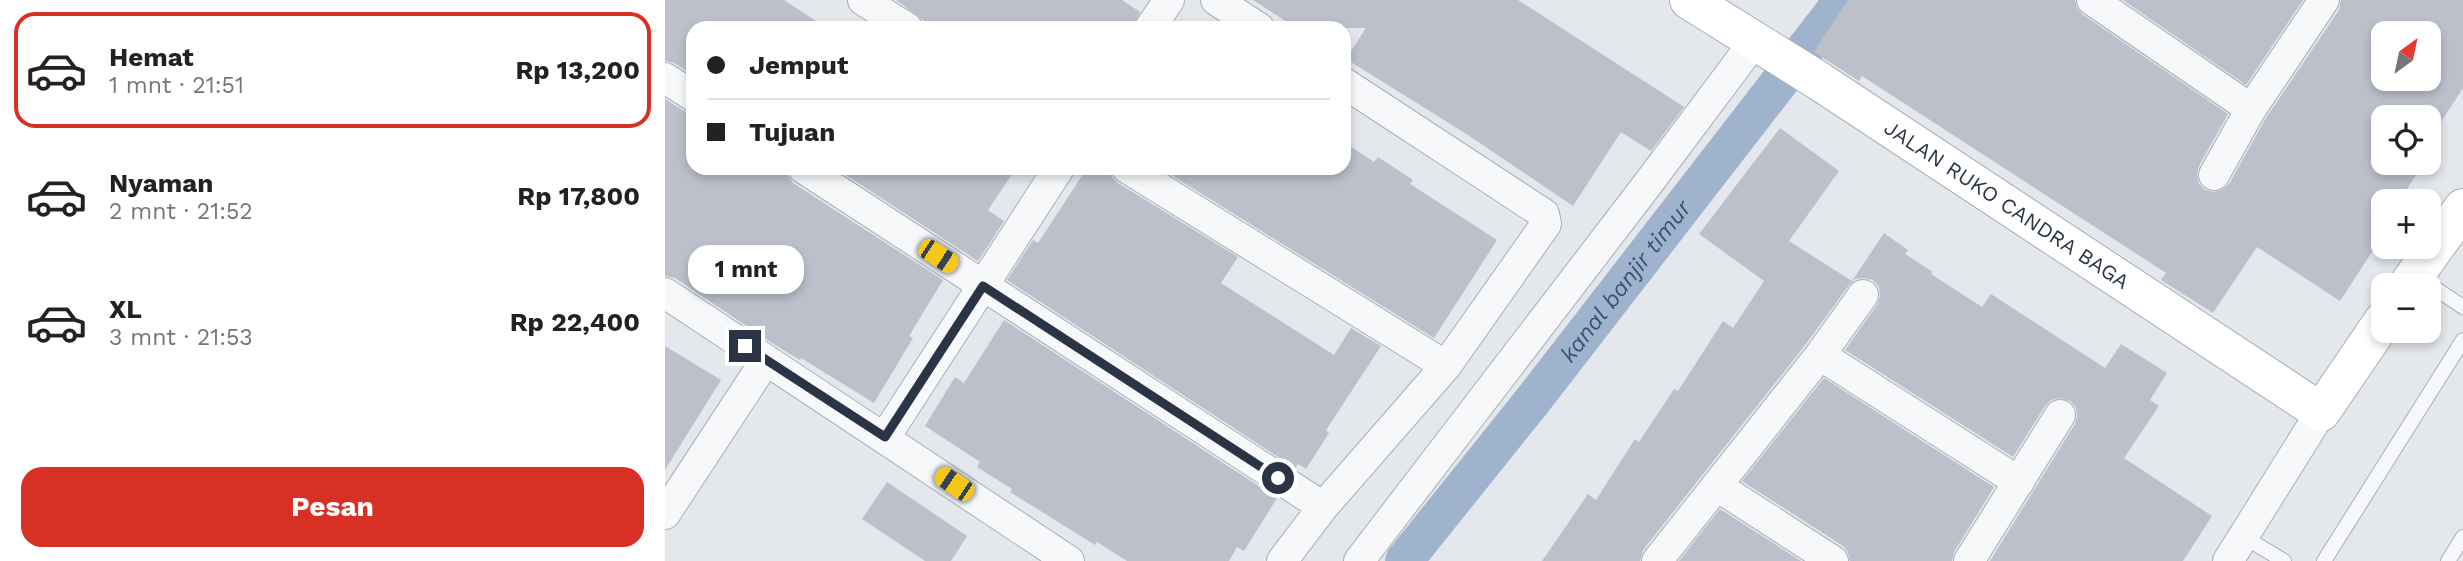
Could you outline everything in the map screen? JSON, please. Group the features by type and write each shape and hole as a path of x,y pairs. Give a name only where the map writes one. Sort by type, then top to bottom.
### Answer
{"street":[{"path":"863,0 896,21"},
{"path":"1155,21 1169,0"},
{"path":"1216,0 1248,21"},
{"name":"JALAN RUKO CANDRA BAGA","path":"1689,0 1819,81 2321,412"},
{"path":"2092,0 2251,109"},
{"path":"2214,174 2251,109 2324,0"},
{"path":"1359,561 1647,185 1761,46"},
{"path":"665,78 686,92"},
{"path":"1282,561 1323,507 1446,366 1545,224 1546,216 1351,88"},
{"path":"814,175 1323,507"},
{"path":"885,437 1054,175"},
{"path":"1138,175 1446,366"},
{"path":"2416,273 2463,208"},
{"path":"665,293 1069,561"},
{"path":"1657,561 1820,355 1863,295"},
{"path":"2236,549 2321,412 2371,339"},
{"path":"1820,355 2019,482"},
{"path":"665,514 765,360"},
{"path":"1969,561 2060,415"},
{"path":"1717,486 1833,561"}],"lane":[{"path":"2441,296 2463,307"},
{"path":"2324,561 2463,340"},
{"path":"2448,561 2463,537"},
{"path":"2236,549 2284,561"}],"building":[{"path":"665,0 784,0 816,21 686,21 686,71 665,61"},
{"path":"896,0 1122,0 1140,12 1136,21 924,21"},
{"path":"1253,0 1518,0 1684,107 1651,151 1621,132 1573,206 1468,135 1351,62 1351,51 1366,28 1351,28 1351,21 1285,21"},
{"path":"1848,0 2075,0 2082,14 2228,114 2199,166 2197,175 2199,184 2205,190 2214,192 2229,184 2266,118 2339,10 2341,0 2463,0 2463,88 2441,122 2441,105 2371,105 2371,175 2416,175 2407,189 2371,189 2371,253 2340,301 2257,247 2213,313 2161,280 2166,273 1862,76 1859,81 1814,52"},
{"path":"2123,0 2303,0 2246,85"},
{"path":"665,99 686,111 686,175 788,175 793,183 943,280 909,336 913,338 874,403 772,343 675,278 665,276"},
{"path":"1780,128 1839,171 1789,241 1852,281 1884,233 1908,250 1905,254 1933,272 1931,274 1982,307 1991,294 2105,368 2121,344 2167,373 2150,400 2159,406 2124,458 2212,516 2183,561 1990,561 2075,424 2076,407 2061,398 2051,400 2013,457 1845,350 1880,297 1879,287 1873,280 1864,278 1855,279 1849,285 1806,344 1643,550 1640,561 1542,561 1588,494 1596,500 1635,439 1639,442 1674,389 1678,391 1723,321 1733,328 1764,281 1699,234"},
{"path":"1351,147 1374,162 1378,157 1413,180 1410,184 1497,240 1434,338 1171,175 1351,175"},
{"path":"846,175 1011,175 988,210 1004,221 978,261"},
{"path":"1082,175 1112,175 1118,183 1238,257 1221,283 1334,355 1351,328 1381,346 1326,430 1329,433 1306,469 1298,464 1295,468 1007,280 1033,240 1038,243"},
{"path":"1004,320 1277,498 1244,551 1237,547 1229,561 1127,561 1097,542 1095,545 1010,492 1012,489 977,467 980,462 925,426 955,377 964,383"},
{"path":"665,346 721,380 665,470"},
{"path":"1824,378 1994,487 1954,552 1952,561 1850,561 1843,546 1742,481"},
{"path":"887,482 967,536 951,561 925,561 862,519"},
{"path":"1720,509 1801,561 1679,561"}],"waterway":[{"name":"kanal banjir timur","path":"1404,561 1530,404 1843,0"}],"route":[{"path":"745,346 885,437 983,286 1278,478"}]}
